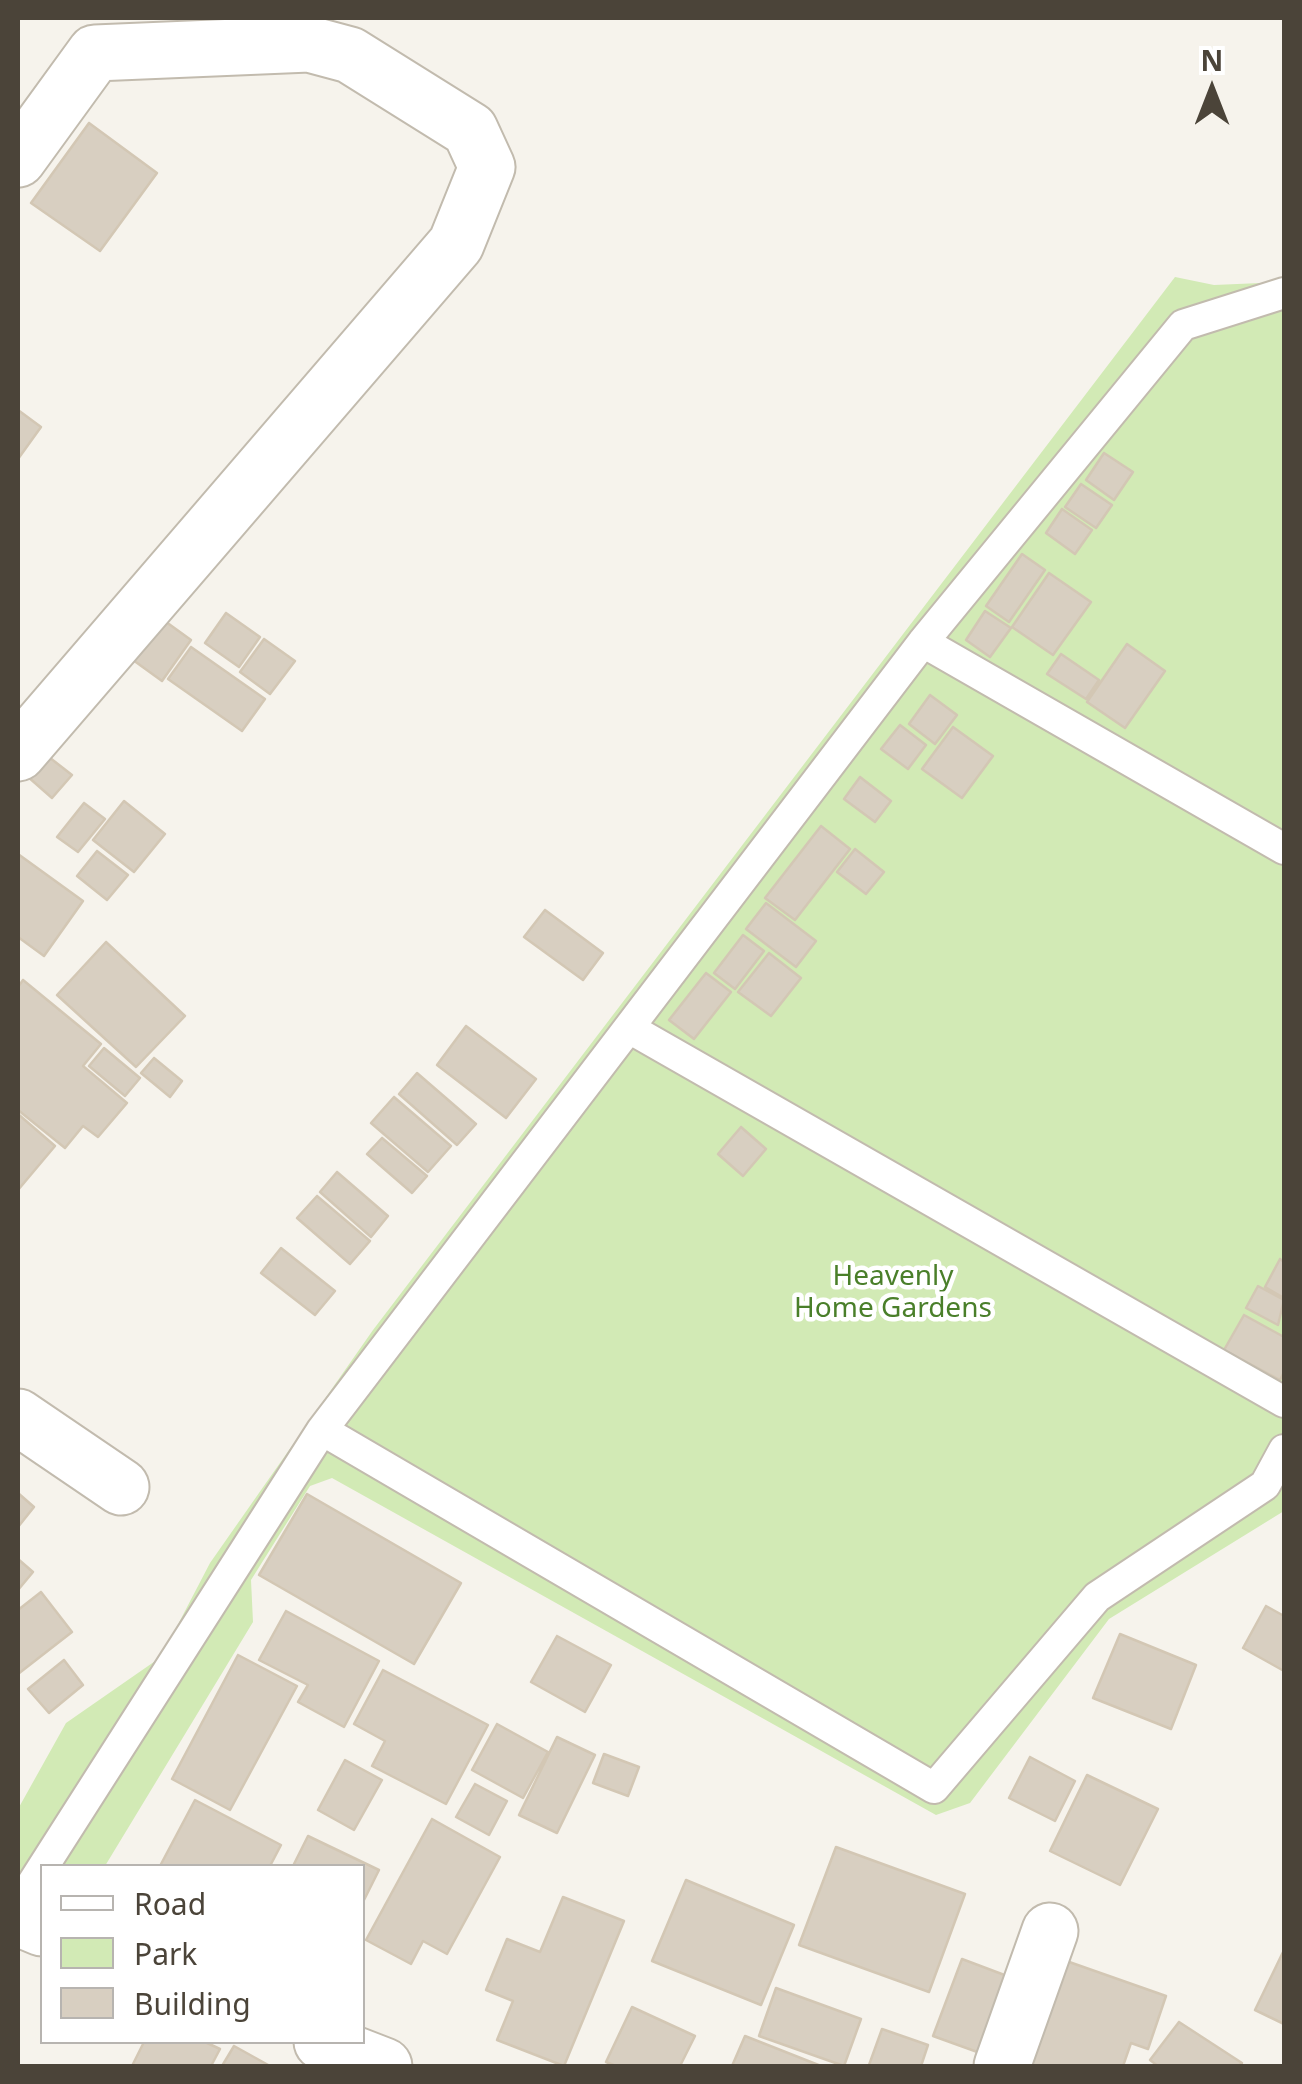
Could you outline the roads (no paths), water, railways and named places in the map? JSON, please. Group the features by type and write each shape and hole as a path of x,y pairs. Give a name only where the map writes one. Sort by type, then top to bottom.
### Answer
{"street":[{"path":"18,159 96,53 308,44 350,55 470,130 487,167 456,244 18,753"},
{"path":"18,1417 121,1487"},
{"path":"1002,2066 1050,1931"},
{"path":"327,2044 384,2066"}],"lane":[{"path":"45,1864 322,1430 924,642 1183,325 1284,293"},
{"path":"924,642 1284,849"},
{"path":"629,1028 1284,1402"},
{"path":"322,1430 934,1788 1097,1597 1265,1484 1284,1450"},
{"path":"18,1906 40,1872"}],"park label":[{"name":"Heavenly Home Gardens","path":"893,1293"}]}
